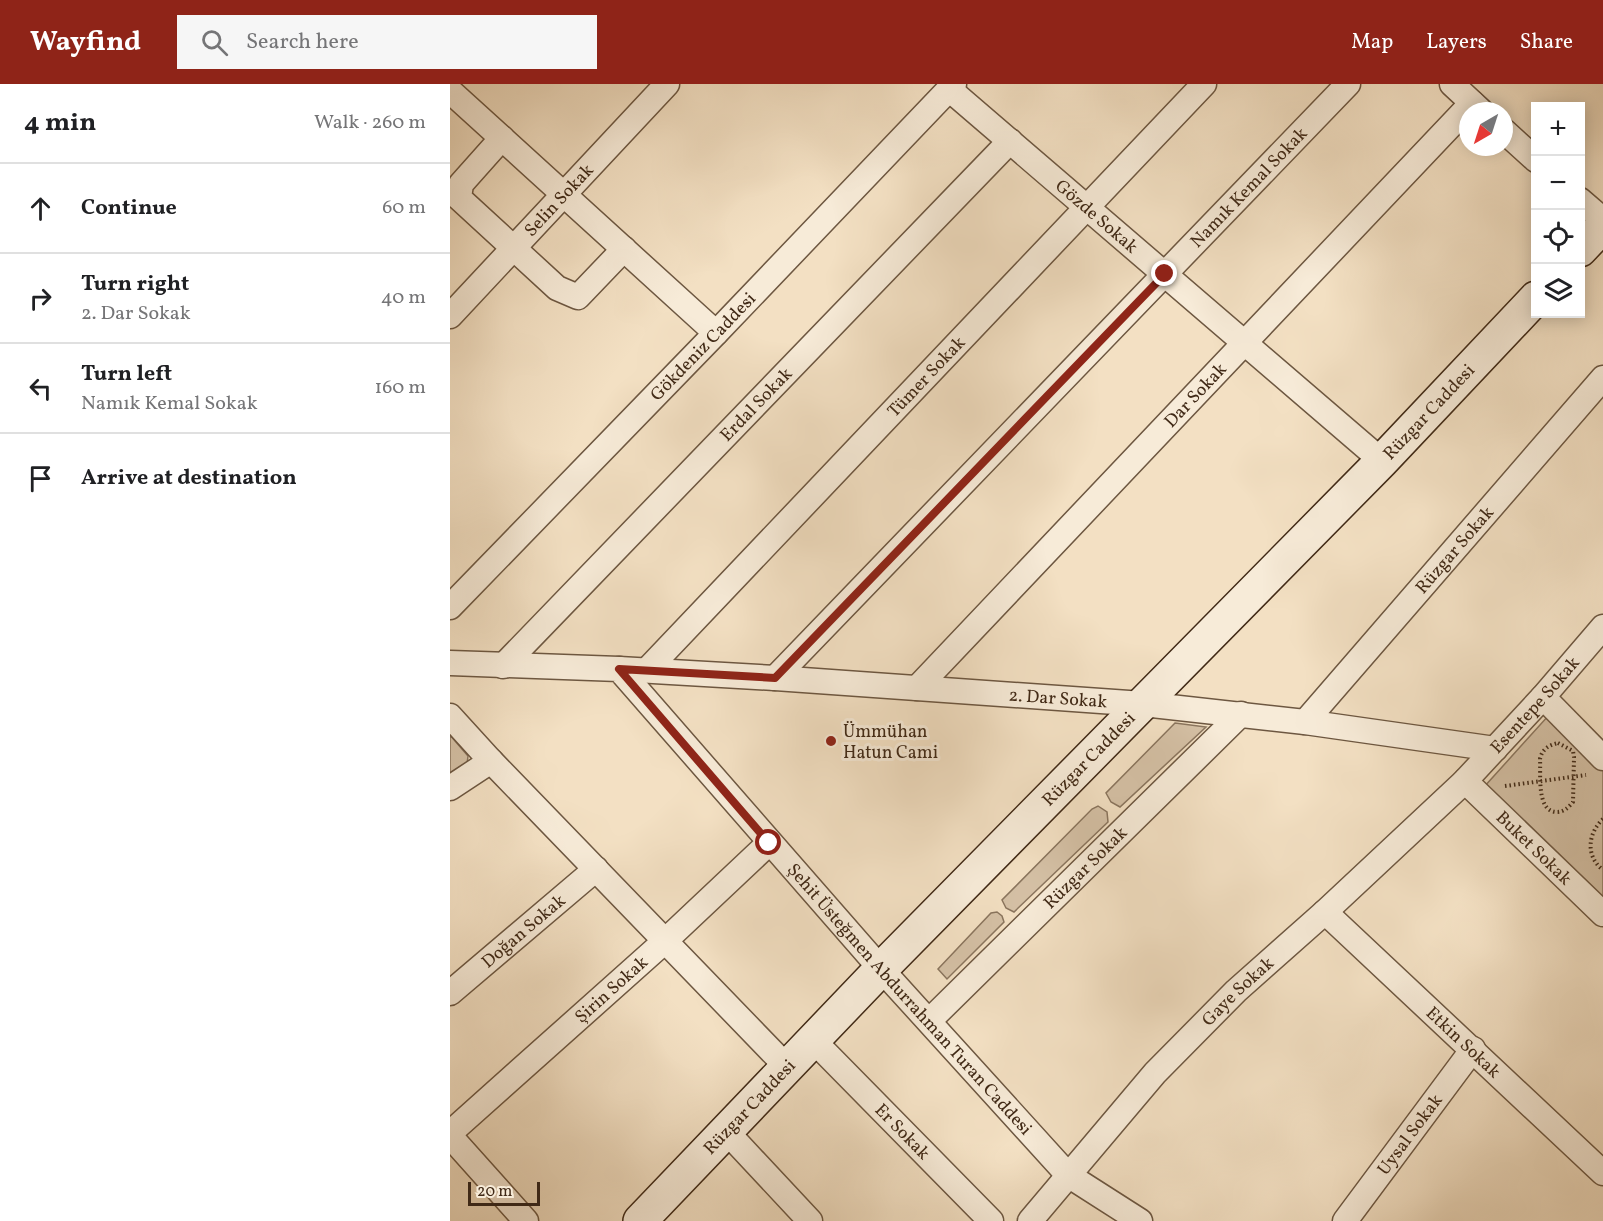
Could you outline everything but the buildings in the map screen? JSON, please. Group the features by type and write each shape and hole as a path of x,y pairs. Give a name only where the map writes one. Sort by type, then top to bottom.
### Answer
{"main road":[{"path":"1585,246 1603,226"},
{"name":"Rüzgar Caddesi","path":"640,1221 881,969 1382,461 1531,303"}],"street":[{"name":"Selin Sokak","path":"450,316 667,84"},
{"name":"Tümer Sokak","path":"647,670 1204,84"},
{"name":"Namık Kemal Sokak","path":"775,678 1348,84"},
{"path":"1452,84 1472,102"},
{"name":"Gözde Sokak","path":"951,86 1010,141 1382,461"},
{"name":"Gökdeniz Caddesi","path":"450,607 716,333 951,86"},
{"path":"450,91 716,333"},
{"name":"Dar Sokak","path":"917,688 1244,342 1459,125"},
{"path":"502,138 460,184 459,198 513,248 557,288 578,297 624,249"},
{"path":"1513,139 1532,156"},
{"name":"Erdal Sokak","path":"503,666 1010,141"},
{"path":"1585,204 1603,220"},
{"name":"Rüzgar Sokak","path":"1305,722 1603,378"},
{"name":"Esentepe Sokak","path":"1465,782 1603,627"},
{"path":"450,663 619,669"},
{"name":"2. Dar Sokak","path":"619,669 1143,704 1305,722 1495,749"},
{"name":"Şehit Üsteğmen Abdurrahman Turan Caddesi","path":"619,669 769,843 1068,1175 1140,1221"},
{"path":"1543,697 1596,766"},
{"name":"Rüzgar Sokak","path":"929,1021 1241,714"},
{"path":"450,716 787,1067"},
{"path":"450,788 491,761"},
{"name":"Gaye Sokak","path":"1030,1221 1155,1073 1228,999 1465,782"},
{"name":"Buket Sokak","path":"1465,782 1603,914"},
{"name":"Şirin Sokak","path":"450,1134 665,941 769,843"},
{"name":"Doğan Sokak","path":"450,993 596,869"},
{"name":"Etkin Sokak","path":"1325,912 1603,1173"},
{"name":"Er Sokak","path":"813,1040 991,1221"},
{"name":"Uysal Sokak","path":"1345,1221 1473,1049"},
{"path":"726,1131 810,1221"},
{"path":"450,1134 526,1221"}],"path":[{"path":"1558,743 1573,751 1573,802 1569,807 1558,812 1550,810 1541,799 1541,780 1541,753 1551,745 1558,743"},
{"path":"1504,786 1574,777 1596,766"},
{"path":"1603,819 1595,828 1590,848 1593,857 1603,870"}],"shaded area":[{"path":"1549,715 1603,770 1603,897 1484,787"},
{"path":"1175,723 1206,727 1120,807 1111,802 1106,793"},
{"path":"450,735 468,756 467,764 450,775"},
{"path":"1098,806 1107,812 1108,822 1014,912 1006,908 1002,900 1092,809"},
{"path":"997,912 1002,916 1004,922 947,979 938,969 991,913"}],"place":[{"name":"Ümmühan Hatun Cami","path":"831,741"}],"route":[{"path":"769,843 619,669 775,678 1165,274"}]}
